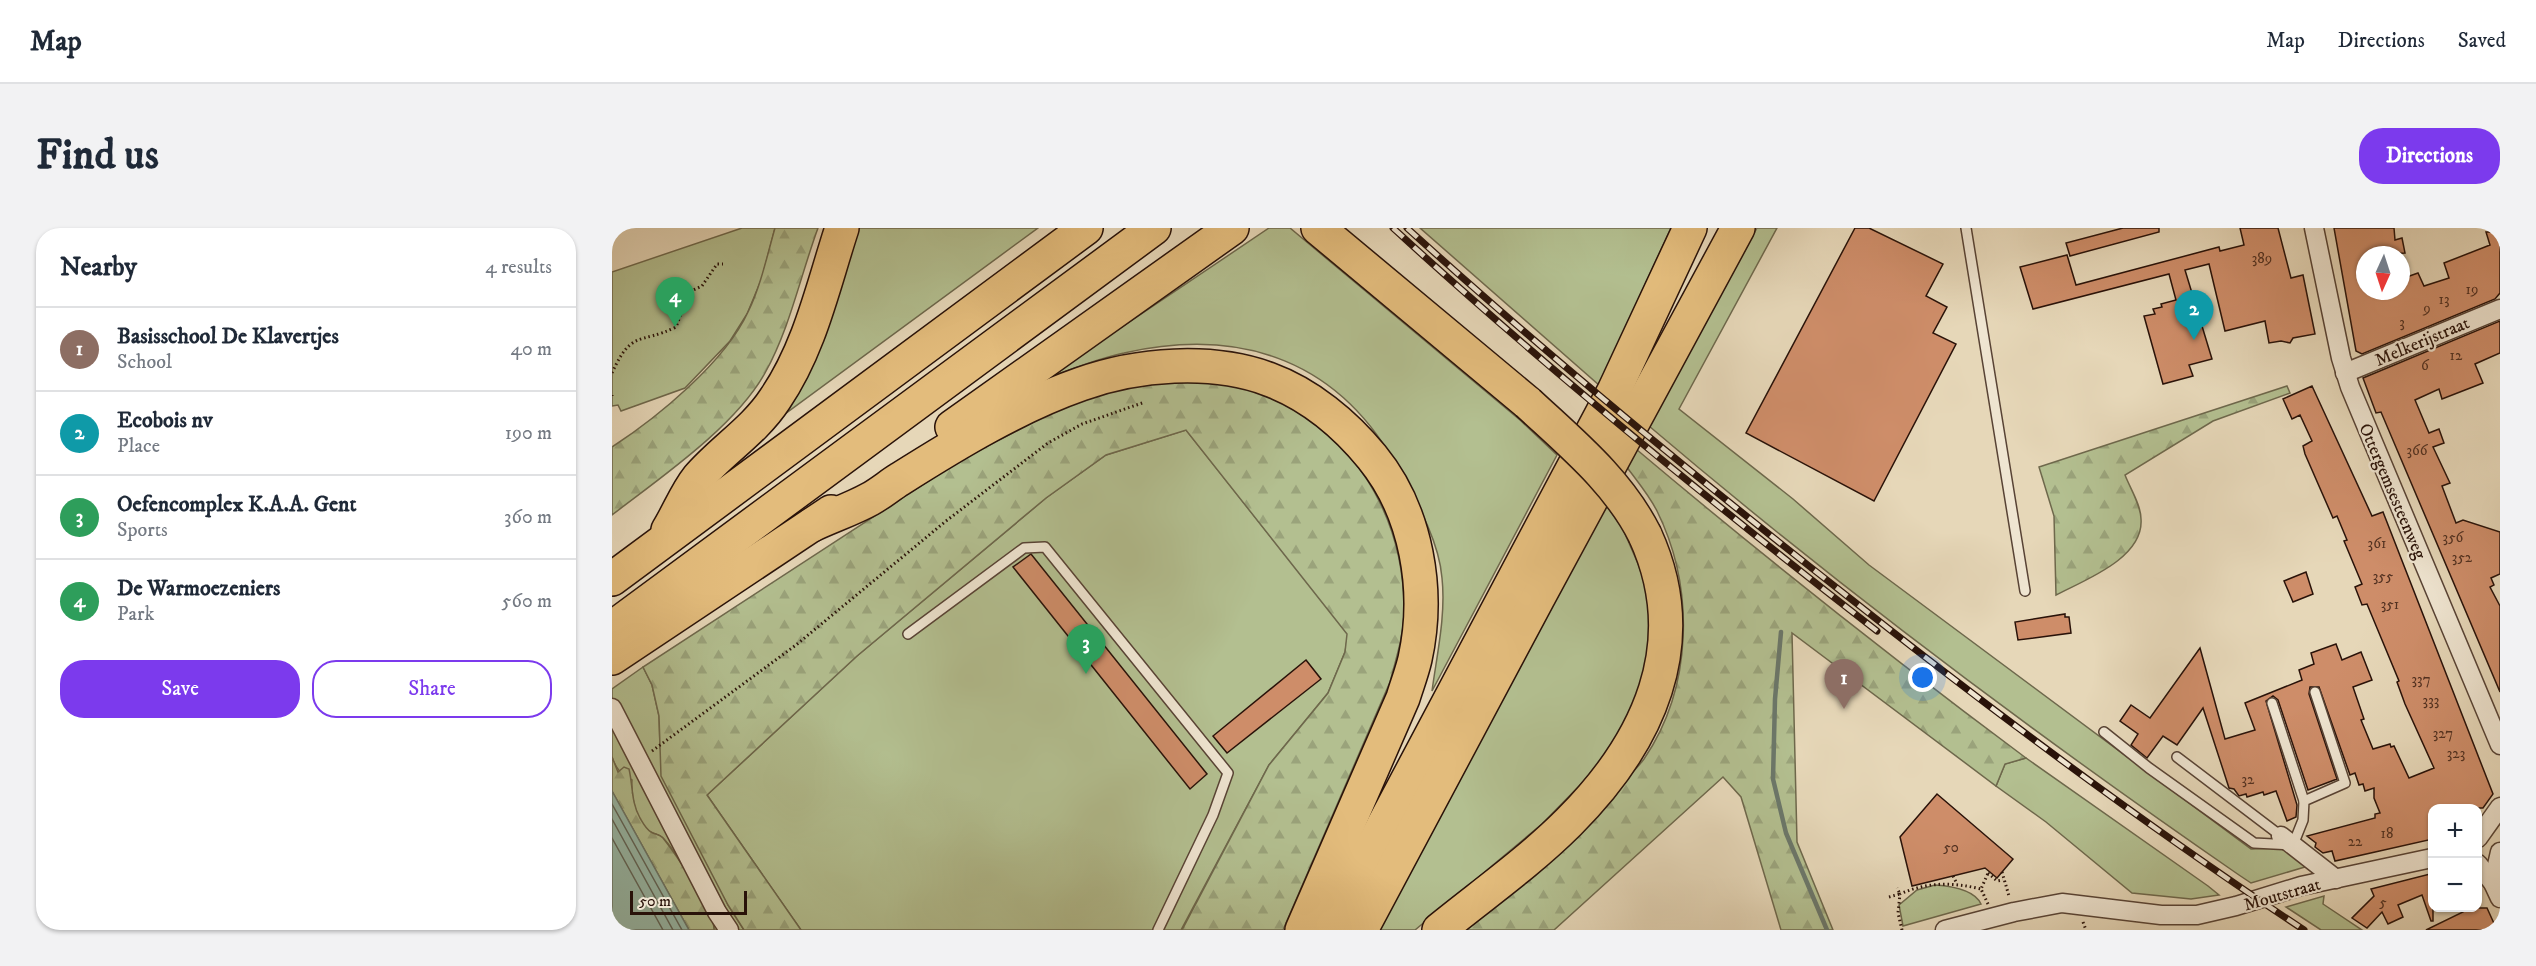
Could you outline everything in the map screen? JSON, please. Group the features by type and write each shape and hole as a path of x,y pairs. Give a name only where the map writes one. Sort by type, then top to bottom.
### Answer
{"highway":[{"path":"661,542 698,479 755,425 775,399 796,363 810,329 842,228"},
{"path":"612,579 1086,228"},
{"path":"620,637 1154,228"},
{"path":"620,637 812,525 1232,228"},
{"path":"1332,930 1383,826 1614,391 1690,228"},
{"path":"1361,930 1738,228"},
{"path":"1327,236 1528,403 1600,471 1627,505 1645,535 1656,558 1663,588 1665,633 1661,673 1655,695 1632,745 1614,771 1569,822 1439,930"},
{"path":"812,525 870,499 993,425 1038,402 1081,384 1121,373 1201,367 1233,370 1268,379 1298,394 1329,414 1359,440 1383,470 1404,511 1414,540 1419,575 1420,619 1415,659 1403,698 1302,930"}],"street":[{"name":"Ottergemsesteenweg","path":"2314,228 2345,373 2500,745"},
{"name":"Melkerijstraat","path":"2345,373 2500,309"},
{"path":"612,708 717,912 729,930"},
{"path":"2482,832 2500,807"},
{"name":"Moutstraat","path":"2287,841 2336,879"},
{"path":"2482,852 2500,852 2496,891"},
{"name":"Moutstraat","path":"1947,930 2041,906 2077,903 2199,923 2236,906 2301,886 2428,859"},
{"path":"2482,870 2496,891"}],"lane":[{"path":"1966,228 2025,591"},
{"path":"908,634 1024,548 1045,547 1228,773 1213,815 1158,930"},
{"path":"2304,801 2345,783 2315,692"},
{"path":"2104,732 2149,768 2254,843 2287,841 2303,820 2304,801 2272,704"},
{"path":"2177,757 2287,841"}],"path":[{"path":"612,373 621,353 635,340 662,334 676,327 689,292 702,286 717,264 723,264"},
{"path":"639,760 796,645 946,521 1048,443 1082,424 1145,402"},
{"path":"1992,917 1981,889 1989,872 1997,881 2003,880"},
{"path":"2002,872 2014,912"},
{"path":"1953,876 1957,884"},
{"path":"1889,897 1934,883 1957,884 1981,889"},
{"path":"1896,888 1900,894 1898,913 1902,930"},
{"path":"2084,923 2086,930"}],"green space":[{"path":"742,228 775,228 762,278 747,314 730,341 685,388 621,411 618,405 612,406 612,272"},
{"path":"775,228 818,228 788,320 765,373 752,393 716,432 674,468 612,515 612,447 689,387 724,350 753,302"},
{"path":"854,228 1038,228 778,419"},
{"path":"1269,228 1290,228 1520,420 1557,455 1432,691 1443,606 1442,578 1437,550 1400,472 1376,434 1349,403 1319,379 1285,361 1249,350 1210,345 1168,346 1114,355 1046,378"},
{"path":"1420,228 1671,228 1599,385"},
{"path":"1757,228 1777,228 1679,409 1793,499 1869,565 2251,849 2274,848 2290,851 2297,854 2305,867 2251,883 2239,875 1938,658 1792,544 1649,426"},
{"path":"1187,381 1236,386 1264,393 1294,409 1333,439 1352,459 1381,504 1391,529 1403,582 1403,629 1390,682 1283,930 1182,930 1269,765 1328,693 1345,652 1347,634 1186,430 1106,455 1046,498 857,656 707,795 801,930 744,930 728,905 661,776 659,716 652,685 643,667 959,461 1055,411 1101,394 1142,383"},
{"path":"2287,386 2290,393 2213,421 2125,475 2141,514 2139,533 2133,545 2111,566 2056,595 2054,516 2039,467"},
{"path":"1186,430 1348,634 1345,652 1328,693 1269,765 1181,930 801,930 707,795 857,656 1046,498 1106,455"},
{"path":"1636,449 1829,606 2026,758 2005,764 1996,786 1792,633 1797,842 1833,930 1781,930 1741,797 1723,777 1554,930 1462,930 1580,826 1638,767 1660,731 1672,701 1680,669 1683,604 1678,572 1657,511 1626,466"},
{"path":"1604,502 1622,527 1649,596 1650,643 1637,700 1618,740 1583,782 1542,824 1415,930 1376,930"},
{"path":"643,667 652,685 659,716 660,748 728,905 744,930 714,930 713,922 701,897 675,854 662,837 649,831 640,821 633,800 632,780 619,770 612,757 612,689"},
{"path":"612,757 618,772 624,767 629,769 634,800 640,818 649,831 663,838 685,869 708,910 714,930 689,930 612,791"},
{"path":"2026,758 2219,895 2191,899 2132,893 2046,822 1996,786 2005,764"},
{"path":"1935,885 1954,887 1967,892 1978,899 1981,904 1903,926 1899,905 1917,890"},
{"path":"2324,896 2323,904 2362,930 2321,930 2286,907"}],"water":[{"path":"612,791 689,930 612,930"}],"building":[{"path":"1855,228 1869,228 1943,264 1926,296 1947,307 1933,333 1956,344 1874,501 1746,433"},
{"path":"2123,228 2159,228 2159,232 2070,256 2066,243"},
{"path":"2240,228 2278,228 2291,278 2303,275 2315,334 2293,338 2290,343 2281,341 2269,343 2265,321 2225,331 2209,264 2185,270 2212,359 2189,365 2193,376 2163,384 2144,316 2155,314 2153,309 2162,307 2161,304 2176,300 2169,274 2033,309 2020,267 2067,255 2076,285 2219,247 2220,251 2244,245"},
{"path":"2334,228 2394,228 2395,240 2402,238 2404,246 2356,246 2356,300 2410,300 2410,276 2418,273 2424,286 2449,278 2444,263 2490,245 2486,232 2500,232 2500,293 2495,299 2362,354 2356,351"},
{"path":"2500,321 2500,353 2475,364 2483,383 2442,399 2439,389 2415,400 2429,433 2439,429 2444,443 2433,447 2450,483 2442,486 2456,523 2463,520 2500,532 2500,574 2491,578 2494,585 2490,587 2500,606 2500,692 2381,412 2376,413 2363,378"},
{"path":"2312,386 2372,516 2383,512 2493,794 2483,808 2482,804 2428,804 2428,840 2335,861 2332,851 2323,853 2307,836 2375,818 2375,814 2380,813 2374,798 2374,788 2365,791 2363,784 2359,785 2355,773 2350,775 2319,687 2310,687 2309,694 2337,779 2308,790 2278,700 2273,696 2266,701 2297,805 2296,817 2287,821 2276,791 2247,797 2246,794 2239,796 2234,789 2229,788 2203,708 2177,745 2163,736 2147,758 2131,745 2138,734 2120,721 2131,705 2150,718 2200,648 2225,739 2255,730 2245,703 2302,680 2299,670 2314,664 2311,653 2336,644 2342,660 2361,652 2372,680 2353,687 2364,719 2361,720 2373,749 2390,744 2391,747 2394,746 2409,778 2434,768 2405,704 2397,682 2399,681 2367,604 2362,605 2355,587 2362,584 2344,541 2347,540 2337,516 2333,518 2305,454 2303,446 2312,441 2300,415 2292,419 2283,399"},
{"path":"1031,554 1207,774 1190,789 1013,567"},
{"path":"2306,572 2313,594 2293,602 2284,581"},
{"path":"2065,614 2065,617 2069,617 2071,633 2018,640 2015,622"},
{"path":"1306,660 1321,679 1227,753 1213,736"},
{"path":"1937,794 2013,859 1997,878 1985,868 1912,886 1900,837"},
{"path":"2428,875 2428,912 2433,912 2433,921 2431,921 2422,895 2398,905 2403,917 2388,924 2382,912 2367,928 2352,918 2374,896 2371,889"},
{"path":"2482,908 2487,908 2497,930 2426,930 2463,912 2482,912"}],"waterway":[{"path":"1781,632 1775,699 1773,779 1786,833 1827,930"}],"railway":[{"path":"1393,228 1511,333 1631,434 1877,631"},
{"path":"1407,228 1621,414 1898,636 2127,808 2304,930"}],"place":[{"name":"De Warmoezeniers","path":"675,327"},
{"name":"Ecobois nv","path":"2194,340"},
{"name":"Oefencomplex K.A.A. Gent","path":"1086,674"},
{"name":"Basisschool De Klavertjes","path":"1844,709"}]}
